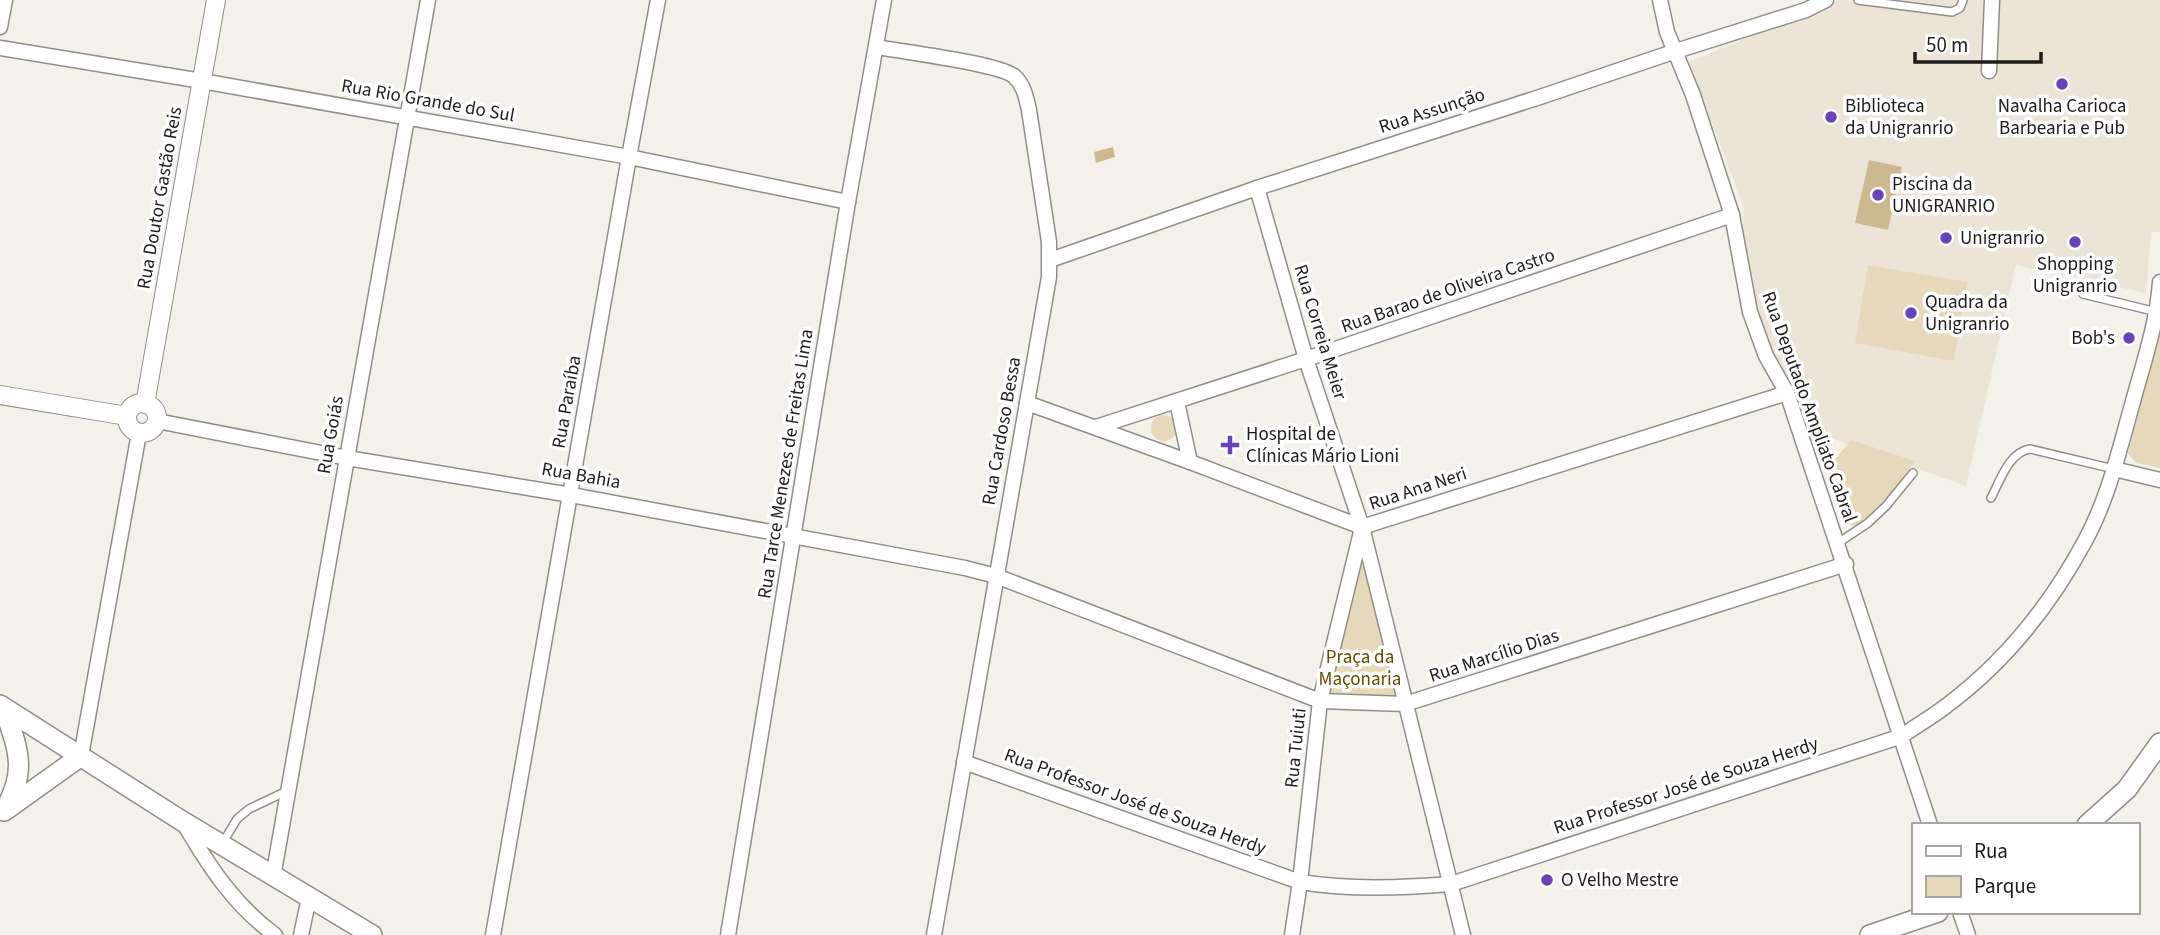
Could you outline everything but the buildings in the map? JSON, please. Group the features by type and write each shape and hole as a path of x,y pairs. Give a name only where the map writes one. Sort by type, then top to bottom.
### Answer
{"main road":[{"path":"2,707 182,821 372,935"},
{"path":"2,707 16,742 20,767 13,796 2,812"},
{"path":"2089,823 2127,789 2160,743"},
{"path":"2,812 81,756"},
{"path":"1870,935 1932,914"}],"street":[{"path":"0,27 5,0"},
{"name":"Rua Doutor Gastão Reis","path":"145,404 216,0"},
{"name":"Rua Goiás","path":"273,877 428,0"},
{"name":"Rua Paraíba","path":"493,935 658,0"},
{"name":"Rua Tarce Menezes de Freitas Lima","path":"728,935 848,202 884,0"},
{"name":"Rua Deputado Ampliato Cabral","path":"1660,0 1667,32 1693,94 1732,215 1750,312 1766,356 1787,393 1846,564 1929,823"},
{"name":"Rua Assunção","path":"1050,260 1257,188 1806,10 1826,0"},
{"path":"1989,71 1992,0"},
{"name":"Rua Cardoso Bessa","path":"877,47 989,67 1012,75 1020,83 1029,110 1050,260 1048,287 934,935"},
{"name":"Rua Rio Grande do Sul","path":"0,48 629,156 848,202"},
{"name":"Rua Correia Meier","path":"1257,188 1306,359 1362,527 1463,935"},
{"name":"Rua Barao de Oliveira Castro","path":"1096,427 1732,215"},
{"name":"Rua Professor José de Souza Herdy","path":"964,762 1300,882 1332,887 1408,888 1451,884 1902,736 1946,706 1986,673 2032,623 2087,539 2114,469 2159,312 2160,282"},
{"name":"Rua Ana Neri","path":"1027,403 1362,527 1787,393"},
{"path":"0,395 127,416"},
{"path":"1177,402 1190,462"},
{"path":"145,404 152,407 157,421 147,433 139,433 132,430 127,416 130,408 145,404"},
{"name":"Rua Bahia","path":"157,421 346,458 571,495 794,536 996,576"},
{"path":"81,756 139,433"},
{"path":"2114,469 2160,480"},
{"name":"Rua Tuiuti","path":"1292,935 1320,701 1362,527"},
{"name":"Rua Marcílio Dias","path":"996,576 1320,701 1405,704 1846,564"},
{"path":"182,821 215,874 261,924 275,935"},
{"path":"301,935 309,898"},
{"path":"1961,914 1968,935"}],"lane":[{"path":"1858,0 1952,12 1961,8 1963,0"},
{"path":"2083,294 2159,312"},
{"path":"1991,498 2014,456 2024,450 2030,449 2114,469"},
{"path":"1838,543 1868,523 1913,473"},
{"path":"221,845 237,819 249,809 289,790"}],"shaded area":[{"name":"Unigranrio","path":"1839,0 2160,0 2160,232 2151,232 2146,293 2016,265 1966,486 1806,429 1792,383 1773,363 1753,308 1742,244 1744,208 1689,62"},
{"path":"1113,147 1115,157 1096,163 1094,152"},
{"name":"Piscina da UNIGRANRIO","path":"1869,160 1902,167 1888,230 1855,223"}],"green space":[{"name":"Quadra da Unigranrio","path":"1868,265 1967,282 1954,361 1855,343"},
{"path":"2160,327 2160,468 2136,463 2128,453"},
{"path":"1164,415 1173,419 1177,428 1173,437 1164,441 1155,437 1151,428 1155,419"},
{"path":"1851,440 1915,461 1886,499 1858,526 1846,524 1829,479 1831,464"},
{"name":"Praça da Maçonaria","path":"1355,529 1400,700 1323,697"}],"place":[{"name":"Navalha Carioca Barbearia e Pub","path":"2062,84"},
{"name":"Biblioteca da Unigranrio","path":"1831,117"},
{"name":"Piscina da UNIGRANRIO","path":"1878,195"},
{"name":"Unigranrio","path":"1946,238"},
{"name":"Shopping Unigranrio","path":"2075,242"},
{"name":"Quadra da Unigranrio","path":"1911,313"},
{"name":"Bob's","path":"2129,338"},
{"name":"Hospital de Clínicas Mário Lioni","path":"1230,445"},
{"name":"O Velho Mestre","path":"1547,880"}]}
